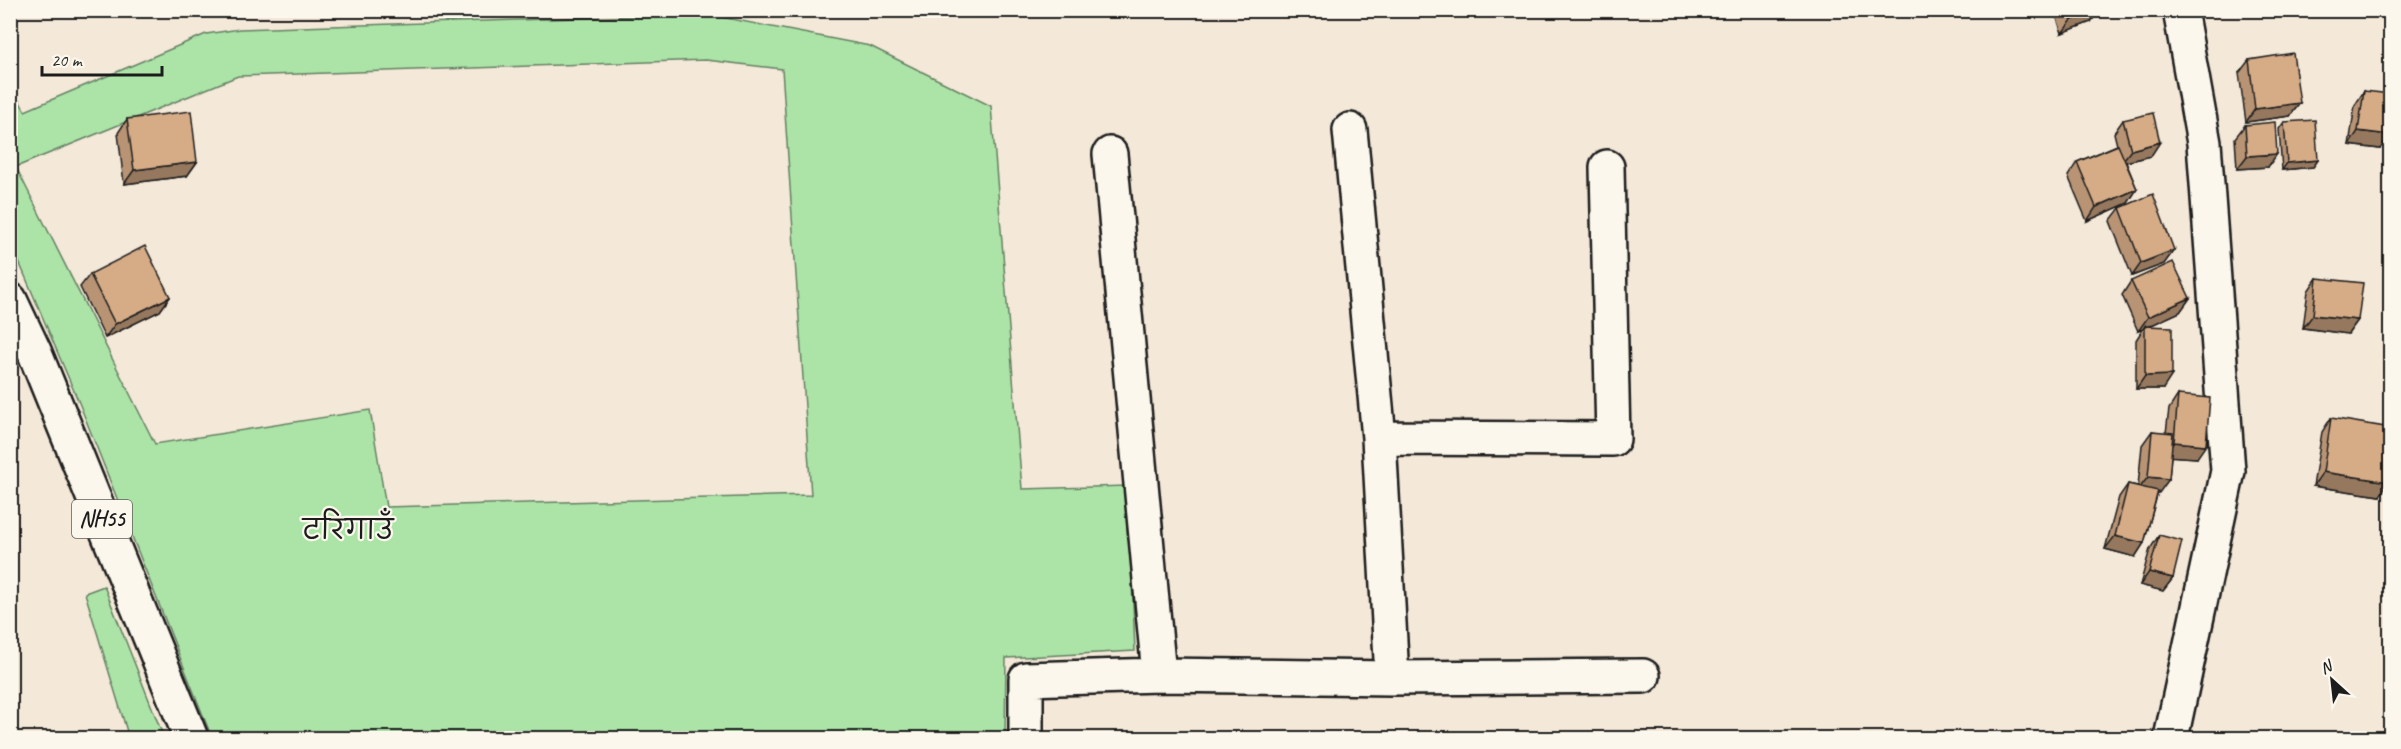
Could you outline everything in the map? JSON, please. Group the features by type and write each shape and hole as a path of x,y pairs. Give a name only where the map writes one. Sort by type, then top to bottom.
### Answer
{"street":[{"path":"2171,738 2228,471 2204,143 2180,10"},
{"path":"1350,130 1379,438 1392,678"},
{"path":"1110,153 1160,675"},
{"path":"1379,438 1613,439 1607,167"},
{"name":"NH55","path":"10,300 34,351 190,738"},
{"path":"1026,738 1026,679 1160,675 1392,678 1643,676"}],"green space":[{"path":"705,14 870,46 991,106 1022,489 1128,486 1135,651 1006,658 1005,738 212,738 80,405 11,243 10,84 25,111 206,34 240,29","holes":["706,60 782,69 811,495 386,507 370,410 155,444 16,167 238,76"]},
{"path":"104,586 164,738 129,738 85,593"}],"building":[{"path":"2068,10 2096,10 2072,20"},
{"path":"2293,53 2300,103 2255,109 2249,60"},
{"path":"2364,91 2391,94 2390,135 2358,131"},
{"path":"191,111 197,162 134,170 127,119"},
{"path":"2153,113 2160,142 2131,150 2123,120"},
{"path":"2315,120 2318,160 2287,163 2284,122"},
{"path":"2275,122 2277,154 2247,156 2245,125"},
{"path":"2118,145 2137,189 2096,207 2077,162"},
{"path":"2153,194 2174,250 2141,263 2120,208"},
{"path":"145,246 170,297 115,324 90,274"},
{"path":"2173,262 2190,298 2148,317 2131,281"},
{"path":"2317,278 2363,283 2358,320 2313,315"},
{"path":"2145,326 2172,327 2172,375 2145,376"},
{"path":"2178,395 2210,398 2206,445 2174,442"},
{"path":"2331,418 2391,428 2389,482 2323,472"},
{"path":"2152,431 2173,433 2169,479 2148,477"},
{"path":"2128,484 2158,491 2144,543 2115,536"},
{"path":"2159,535 2182,541 2173,578 2149,572"}],"district":[{"name":"टरिगाउँ","path":"348,530"}]}
